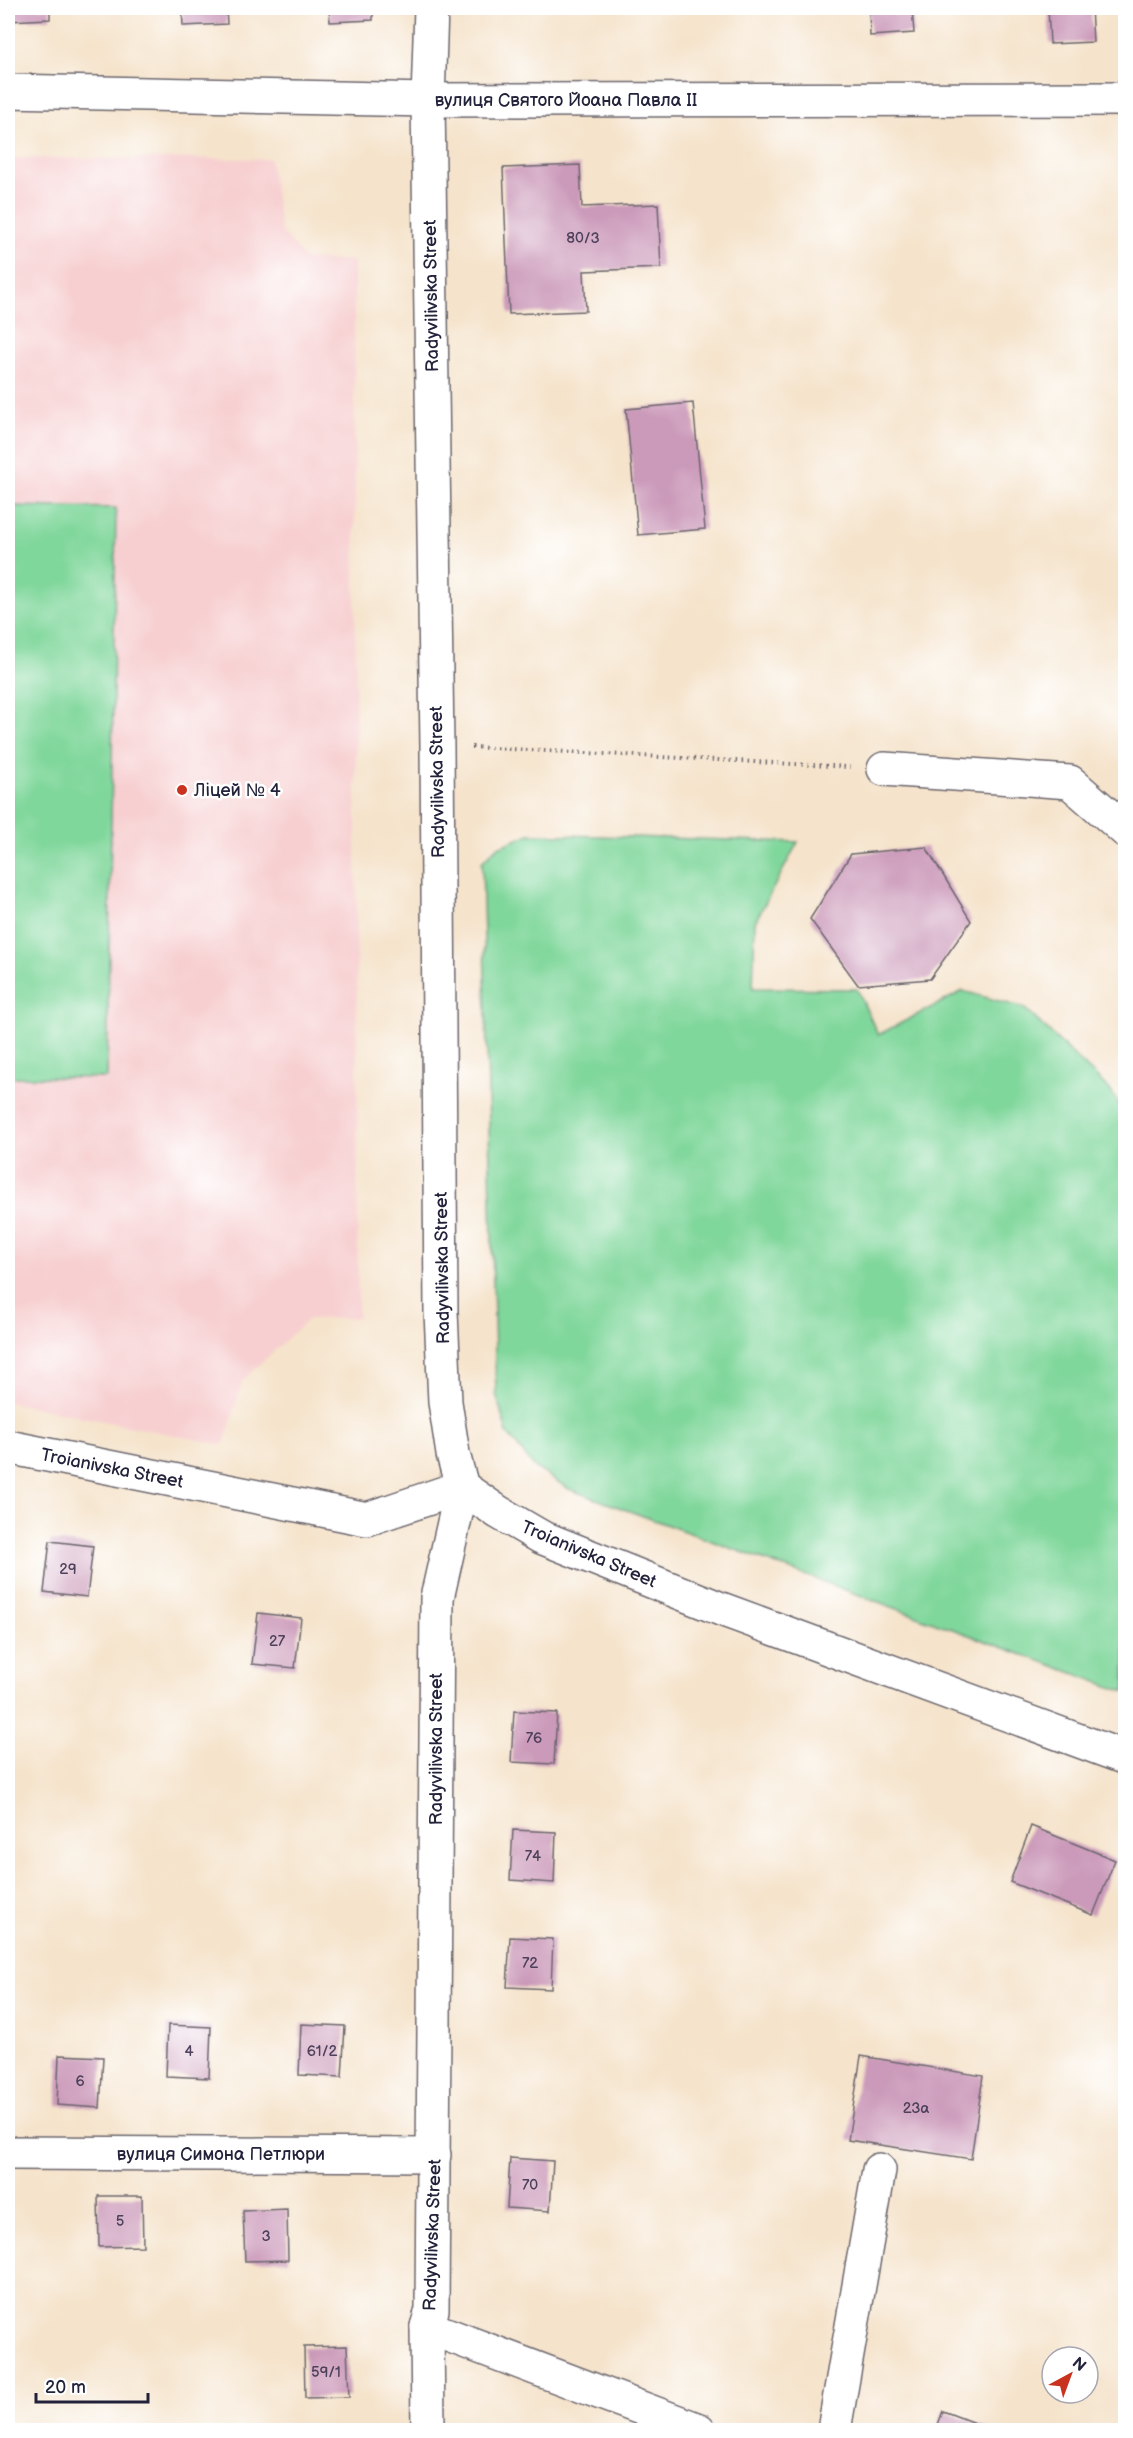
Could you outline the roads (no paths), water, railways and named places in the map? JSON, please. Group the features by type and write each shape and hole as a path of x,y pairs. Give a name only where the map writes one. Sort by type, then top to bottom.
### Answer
{"street":[{"name":"Radyvilivska Street","path":"428,2430 427,2327 432,2310 434,2155 437,1598 462,1487 453,1454 445,1402 441,1312 437,746 428,100 431,8"},
{"name":"вулиця Святого Йоана Павла II","path":"8,91 428,100 1125,99"},
{"path":"884,769 1070,782 1125,831"},
{"name":"Troianivska Street","path":"8,1448 367,1519 462,1487 498,1512 541,1537 732,1613 1125,1758"},
{"name":"вулиця Симона Петлюри","path":"8,2153 434,2155"},
{"path":"834,2430 879,2170"},
{"path":"427,2327 699,2430"}],"place":[{"name":"Ліцей № 4","path":"182,790"}]}
